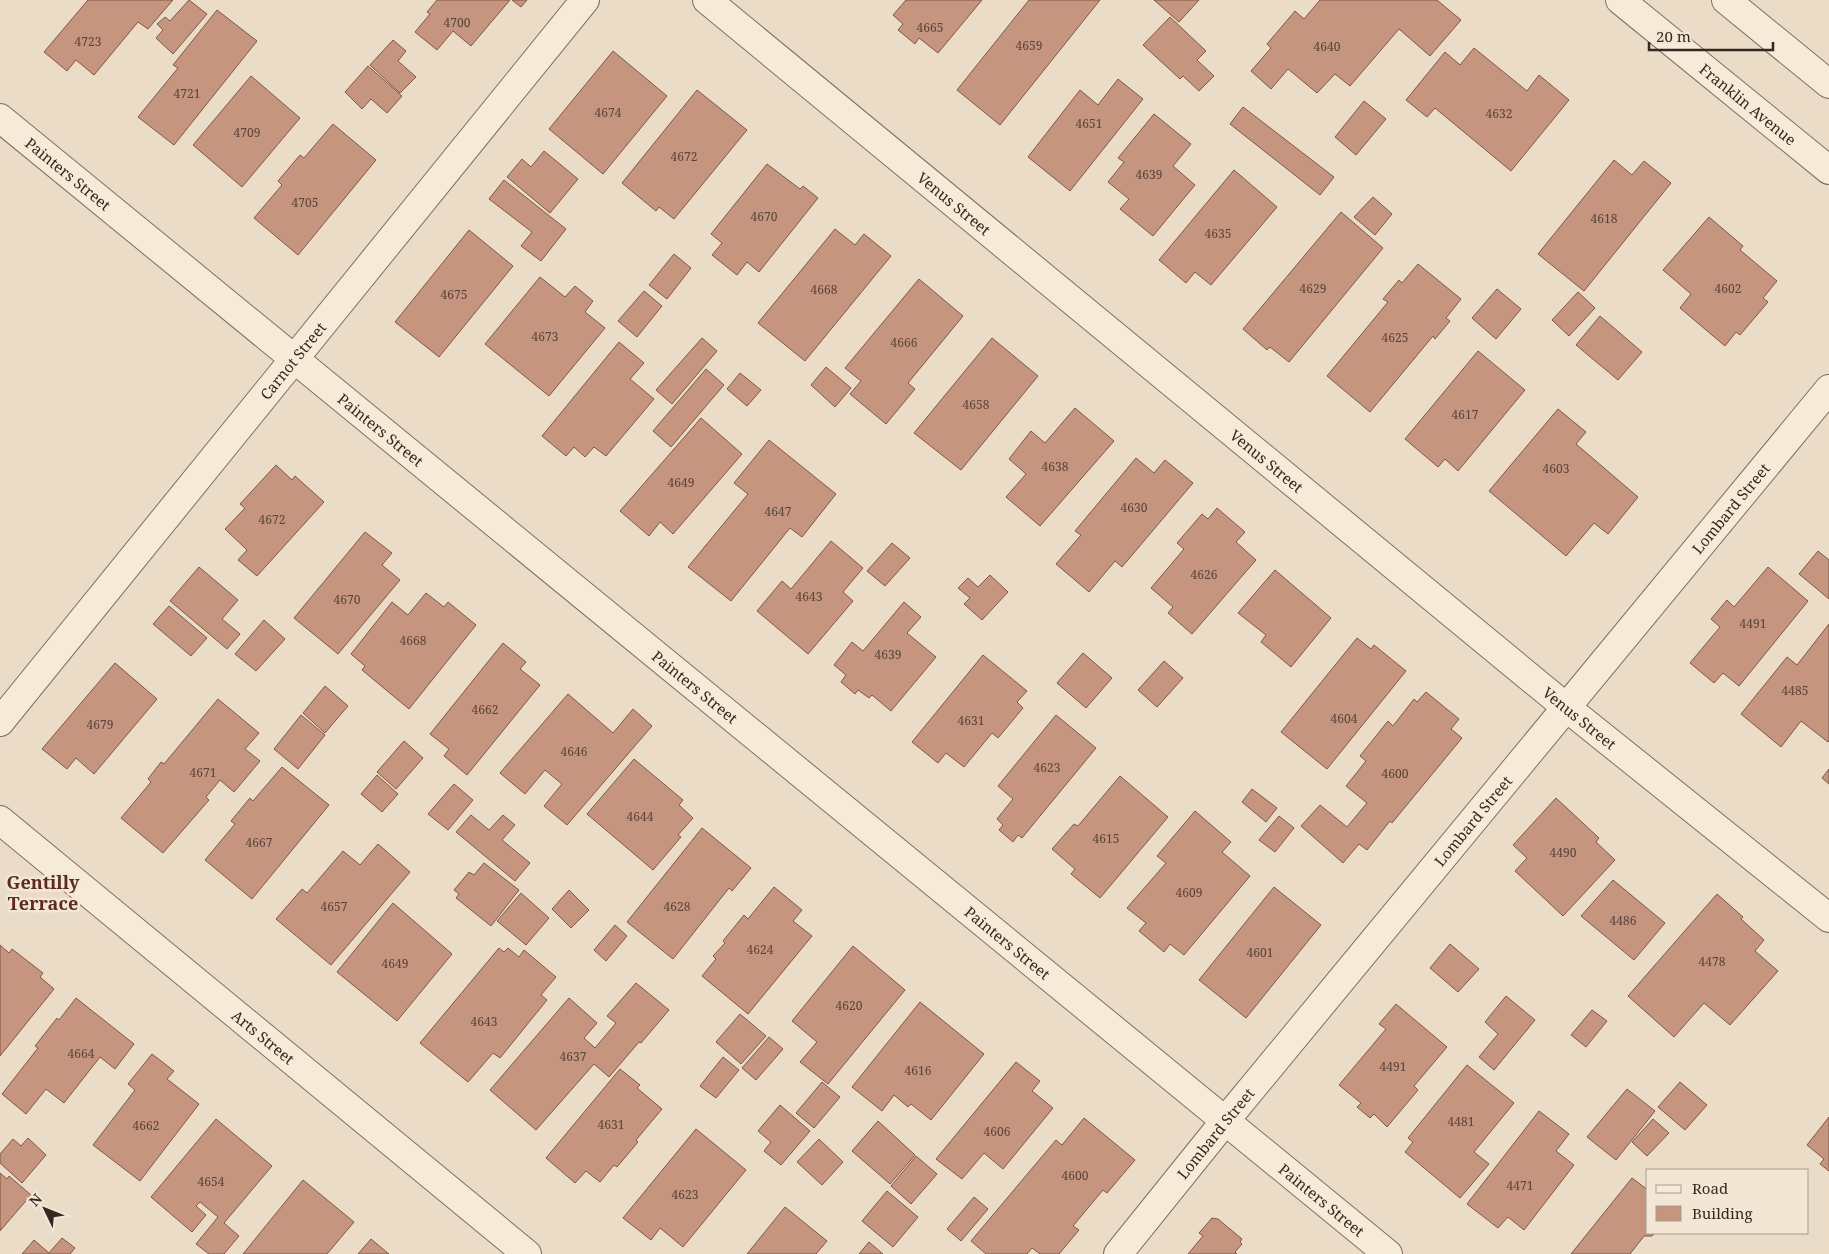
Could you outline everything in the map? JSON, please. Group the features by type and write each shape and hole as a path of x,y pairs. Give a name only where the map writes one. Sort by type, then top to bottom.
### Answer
{"street":[{"name":"Carnot Street","path":"0,722 584,0"},
{"name":"Venus Street","path":"707,0 1566,708 1829,918"},
{"name":"Franklin Avenue","path":"1620,0 1829,170"},
{"path":"1726,0 1829,84"},
{"name":"Painters Street","path":"0,118 1388,1254"},
{"name":"Lombard Street","path":"1118,1254 1225,1121 1829,389"},
{"name":"Arts Street","path":"0,820 528,1254"}],"building":[{"path":"88,0 173,0 148,29 138,22 94,75 76,60 67,71 44,52"},
{"path":"189,0 207,14 173,54 156,38 163,30 157,24 165,17 170,21"},
{"path":"437,0 510,0 471,46 453,31 437,50 415,32 430,14 427,12"},
{"path":"512,0 527,0 521,7"},
{"path":"906,0 982,0 938,53 919,38 915,44 898,30 903,24 893,15"},
{"path":"1029,0 1100,0 1000,125 957,90"},
{"path":"1154,0 1199,0 1179,22"},
{"path":"1320,0 1437,0 1461,20 1430,56 1399,29 1350,86 1335,74 1317,93 1288,69 1271,89 1251,71 1271,48 1267,44 1295,11 1304,19"},
{"path":"217,10 257,41 174,145 138,117 178,68 173,65"},
{"path":"1170,17 1206,51 1197,60 1214,76 1199,91 1183,76 1180,79 1143,45"},
{"path":"393,40 406,51 398,61 416,77 400,93 370,65"},
{"path":"1474,48 1527,91 1539,75 1569,100 1511,171 1435,108 1427,117 1406,100 1445,52 1460,65"},
{"path":"613,51 667,96 603,174 549,129"},
{"path":"368,66 402,96 387,113 371,99 362,109 345,92"},
{"path":"251,76 300,118 242,187 193,145"},
{"path":"1118,79 1143,99 1070,191 1028,157 1080,90 1098,105"},
{"path":"697,90 747,130 674,219 659,207 656,211 622,183"},
{"path":"1364,101 1386,119 1356,155 1335,137"},
{"path":"1243,107 1334,177 1320,195 1230,124"},
{"path":"1154,114 1191,144 1173,166 1195,185 1153,236 1120,209 1129,199 1108,182 1124,162 1118,158"},
{"path":"333,124 376,160 298,255 254,218 282,185 278,181 300,155 304,158"},
{"path":"544,151 578,179 550,213 507,177 522,159 531,167"},
{"path":"1614,160 1632,175 1644,161 1671,183 1584,291 1538,254"},
{"path":"767,164 800,189 803,186 818,198 759,272 747,262 737,275 712,255 722,243 711,234"},
{"path":"1234,170 1277,207 1211,285 1195,272 1186,283 1159,260"},
{"path":"504,180 566,229 541,261 521,246 532,232 489,199"},
{"path":"1373,197 1392,214 1375,235 1354,217"},
{"path":"1341,212 1383,248 1289,362 1270,347 1267,350 1243,329"},
{"path":"1709,217 1743,246 1740,250 1777,281 1763,298 1768,302 1740,335 1736,332 1725,346 1680,308 1691,294 1663,270"},
{"path":"835,229 855,245 864,234 891,256 805,361 758,323"},
{"path":"469,230 513,266 439,357 395,322"},
{"path":"674,254 691,268 667,299 649,285"},
{"path":"1418,264 1461,299 1446,318 1450,321 1435,339 1433,336 1370,412 1327,376 1388,302 1383,299 1399,280 1402,283"},
{"path":"540,277 565,297 575,286 593,301 585,312 605,328 549,396 485,344"},
{"path":"919,279 963,316 908,383 915,389 886,424 850,394 861,381 845,368"},
{"path":"1497,289 1521,309 1496,339 1472,318"},
{"path":"644,291 662,306 637,337 618,321"},
{"path":"1578,292 1595,308 1569,336 1552,320"},
{"path":"1600,316 1642,352 1618,380 1576,345"},
{"path":"702,338 717,351 672,404 656,390"},
{"path":"992,338 1038,376 961,470 914,433"},
{"path":"619,342 644,363 630,379 654,399 606,456 594,447 585,457 574,447 566,456 542,436"},
{"path":"1478,351 1525,390 1458,471 1445,459 1438,467 1405,439"},
{"path":"826,367 851,388 835,407 811,385"},
{"path":"706,369 724,385 671,447 653,431"},
{"path":"740,373 761,390 747,406 727,389"},
{"path":"1075,408 1114,441 1040,526 1006,497 1026,474 1009,459 1031,431 1045,443"},
{"path":"1558,409 1586,432 1576,444 1638,497 1608,534 1594,523 1566,556 1489,491"},
{"path":"701,418 742,454 673,534 660,522 649,536 620,511"},
{"path":"769,440 836,494 802,537 790,528 731,601 688,567 748,494 734,483"},
{"path":"1136,458 1154,473 1165,460 1193,483 1122,567 1115,561 1089,592 1056,564 1081,535 1075,531"},
{"path":"276,465 292,480 295,476 324,502 257,576 238,560 247,550 225,529 245,508 240,504"},
{"path":"1217,508 1245,532 1236,542 1256,560 1192,634 1168,613 1173,607 1151,588 1184,549 1177,543 1202,514 1208,519"},
{"path":"365,532 392,553 382,565 400,580 338,654 294,618"},
{"path":"831,541 863,568 843,592 853,601 808,654 757,611 782,581 791,589"},
{"path":"892,543 910,558 885,586 867,571"},
{"path":"1818,551 1829,560 1829,599 1799,574"},
{"path":"199,567 238,600 222,619 240,634 227,649 170,601"},
{"path":"1768,567 1808,601 1739,686 1723,673 1714,683 1690,663 1720,627 1711,619 1727,600 1734,607"},
{"path":"1275,570 1331,618 1291,667 1261,642 1266,635 1238,613"},
{"path":"990,575 1008,592 982,620 964,604 970,598 958,588 968,578 978,587"},
{"path":"426,593 444,607 448,602 476,625 409,709 362,670 365,666 351,654 392,602 408,615"},
{"path":"904,602 921,617 907,633 936,657 891,711 872,695 869,698 858,690 855,694 841,682 846,675 834,665 852,642 863,651"},
{"path":"169,606 207,638 191,656 153,624"},
{"path":"264,620 285,639 256,671 235,654"},
{"path":"1829,624 1829,741 1801,721 1781,747 1741,714 1787,657 1797,665"},
{"path":"1357,638 1371,649 1374,645 1406,671 1327,769 1281,732"},
{"path":"503,643 526,662 520,669 540,685 467,775 444,756 449,749 430,734"},
{"path":"1083,653 1112,678 1086,708 1057,683"},
{"path":"983,655 1027,691 1017,702 1023,708 998,738 992,733 964,767 946,753 938,763 912,742"},
{"path":"1164,661 1183,678 1157,707 1138,690"},
{"path":"115,663 157,699 94,774 76,758 67,769 42,749"},
{"path":"325,686 348,706 325,733 303,713"},
{"path":"1426,692 1459,719 1451,729 1462,738 1392,823 1390,821 1367,850 1359,844 1343,863 1301,826 1320,805 1347,827 1367,803 1346,786 1366,761 1360,756 1388,721 1393,726 1414,699 1417,702"},
{"path":"568,694 613,733 633,709 652,726 567,825 544,806 562,784 545,770 525,794 500,773"},
{"path":"218,699 259,733 245,749 260,761 234,792 220,780 206,797 209,800 163,853 121,818 151,782 148,779 161,762 164,764"},
{"path":"301,715 325,735 298,769 274,749"},
{"path":"1056,715 1096,748 1022,838 1018,835 1013,842 999,830 1003,825 997,819 1013,799 998,786"},
{"path":"404,741 423,758 396,789 377,772"},
{"path":"634,759 683,800 679,805 693,818 678,835 681,837 653,870 587,814"},
{"path":"282,767 329,805 252,899 205,860 235,824 231,821 250,798 253,801"},
{"path":"1829,769 1829,784 1822,778"},
{"path":"377,775 398,794 382,812 361,794"},
{"path":"1120,776 1168,817 1100,898 1071,874 1075,869 1052,849 1074,824 1078,826"},
{"path":"454,784 473,800 448,830 428,814"},
{"path":"1252,789 1277,808 1266,822 1242,802"},
{"path":"1556,798 1599,838 1596,842 1615,860 1563,916 1515,871 1527,858 1513,845"},
{"path":"1195,811 1231,842 1222,852 1250,876 1184,955 1170,944 1164,952 1139,931 1146,923 1127,908 1166,863 1157,856"},
{"path":"471,815 489,830 503,815 515,825 502,840 530,863 515,881 456,832"},
{"path":"1279,816 1294,828 1275,852 1259,840"},
{"path":"702,828 751,868 732,891 729,888 673,959 627,922"},
{"path":"378,844 410,872 331,965 276,919 302,889 307,893 343,851 360,865"},
{"path":"484,863 519,890 491,926 456,898 459,894 454,890 469,872 474,875"},
{"path":"1613,880 1665,923 1634,960 1581,916"},
{"path":"774,887 802,910 793,921 812,936 748,1014 702,976 716,959 713,956 725,943 723,941 744,915 748,919"},
{"path":"1274,887 1321,925 1246,1018 1199,980"},
{"path":"569,890 589,910 571,928 552,909"},
{"path":"521,893 549,918 526,945 497,921"},
{"path":"1717,894 1743,917 1741,919 1764,940 1755,951 1778,971 1730,1025 1704,1003 1674,1037 1628,996"},
{"path":"393,903 452,954 397,1021 337,972"},
{"path":"615,925 627,936 606,961 594,950"},
{"path":"1450,944 1479,969 1458,992 1430,968"},
{"path":"0,945 9,953 12,949 43,973 40,977 54,989 0,1056"},
{"path":"853,946 905,990 828,1084 800,1062 817,1042 792,1021"},
{"path":"499,948 504,952 508,948 519,957 524,950 556,977 541,995 547,1000 500,1058 493,1053 468,1082 420,1043"},
{"path":"636,983 669,1010 609,1077 594,1064 536,1130 490,1090 569,998 597,1023 584,1038 595,1048 616,1023 607,1016"},
{"path":"1506,996 1535,1020 1494,1070 1479,1057 1498,1034 1485,1022"},
{"path":"76,998 134,1044 115,1069 100,1057 64,1103 46,1089 26,1114 2,1094 38,1048 35,1046"},
{"path":"920,1002 984,1054 931,1120 911,1104 908,1107 894,1095 882,1111 852,1087"},
{"path":"1396,1004 1447,1047 1414,1086 1418,1090 1387,1127 1374,1114 1370,1118 1357,1107 1361,1103 1339,1085 1386,1029 1379,1024"},
{"path":"1592,1010 1607,1021 1586,1047 1571,1035"},
{"path":"740,1014 766,1036 741,1064 716,1042"},
{"path":"769,1037 783,1049 756,1080 742,1068"},
{"path":"152,1054 174,1071 167,1079 199,1104 140,1181 93,1145 135,1090 128,1084"},
{"path":"723,1057 739,1070 716,1098 700,1086"},
{"path":"1016,1062 1040,1081 1032,1091 1053,1108 1003,1169 984,1153 962,1179 936,1159"},
{"path":"1467,1065 1514,1103 1474,1152 1489,1164 1460,1198 1405,1152 1413,1142 1408,1138"},
{"path":"620,1069 640,1085 637,1088 662,1109 636,1140 638,1142 617,1167 614,1165 600,1182 586,1171 575,1183 546,1158"},
{"path":"822,1082 840,1097 814,1128 796,1113"},
{"path":"1680,1082 1707,1105 1685,1130 1658,1107"},
{"path":"1627,1089 1655,1111 1616,1160 1587,1137"},
{"path":"780,1105 810,1131 781,1165 764,1151 771,1142 758,1131"},
{"path":"1539,1111 1569,1134 1556,1151 1574,1165 1524,1230 1508,1217 1498,1228 1467,1204"},
{"path":"1829,1117 1829,1171 1820,1164 1824,1159 1807,1145"},
{"path":"1084,1118 1135,1160 1107,1193 1103,1190 1073,1226 1079,1230 1059,1254 1040,1254 1032,1248 1027,1254 986,1254 971,1241 1056,1140 1062,1145"},
{"path":"216,1119 272,1166 224,1223 239,1236 224,1254 209,1254 196,1244 218,1217 200,1202 196,1206 206,1215 192,1232 151,1197"},
{"path":"1653,1119 1669,1133 1647,1156 1632,1142"},
{"path":"878,1121 915,1155 890,1184 852,1151"},
{"path":"696,1129 746,1170 683,1247 660,1228 651,1240 623,1218"},
{"path":"28,1138 46,1155 22,1183 0,1163 0,1154 13,1139 21,1146"},
{"path":"819,1139 843,1162 822,1185 797,1162"},
{"path":"916,1156 937,1174 911,1204 891,1186"},
{"path":"0,1173 7,1179 9,1176 31,1195 0,1231"},
{"path":"1632,1178 1646,1188 1646,1234 1654,1234 1652,1236 1644,1236 1630,1254 1571,1254"},
{"path":"303,1180 354,1222 327,1254 243,1254"},
{"path":"887,1191 918,1217 893,1247 862,1221"},
{"path":"974,1197 988,1209 961,1241 947,1229"},
{"path":"785,1207 827,1241 816,1254 747,1254"},
{"path":"1212,1218 1218,1219 1242,1239 1240,1242 1242,1244 1235,1252 1237,1254 1188,1254 1203,1236 1199,1233"},
{"path":"62,1238 75,1248 70,1254 22,1254 34,1240 49,1253"},
{"path":"371,1239 389,1254 358,1254"},
{"path":"869,1242 883,1254 859,1254"}],"district":[{"name":"Gentilly Terrace","path":"43,892"}]}
